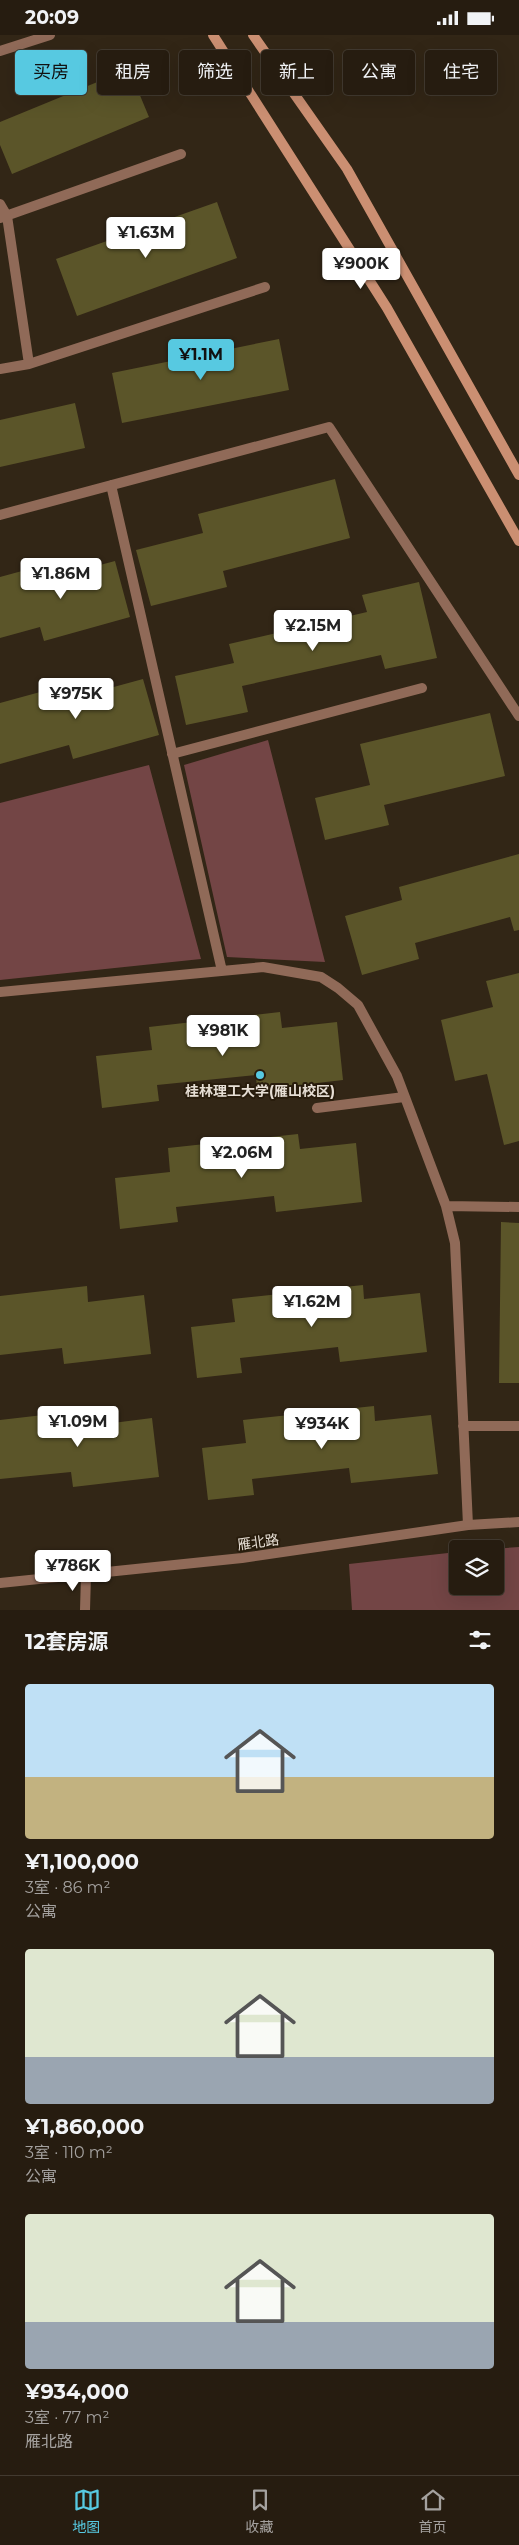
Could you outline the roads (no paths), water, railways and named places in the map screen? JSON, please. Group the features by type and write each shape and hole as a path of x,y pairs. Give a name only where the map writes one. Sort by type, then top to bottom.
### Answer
{"main road":[{"path":"213,35 387,308 519,541"},
{"path":"254,35 347,169 519,475"}],"street":[{"path":"0,51 50,35"},
{"path":"3,217 181,154"},
{"path":"0,204 29,364"},
{"path":"0,369 29,364 265,287"},
{"path":"0,515 329,427 519,716"},
{"path":"111,485 222,971"},
{"path":"172,754 422,689"},
{"path":"0,992 263,967 321,977 358,1005 397,1076 446,1206 455,1243 468,1525"},
{"path":"317,1109 404,1097"},
{"path":"446,1206 519,1207"},
{"path":"463,1426 519,1426"},
{"name":"雁北路","path":"0,1583 242,1559 468,1525 519,1522"},
{"path":"85,1610 86,1575"}],"place":[{"name":"桂林理工大学(雁山校区)","path":"260,1075"}]}
